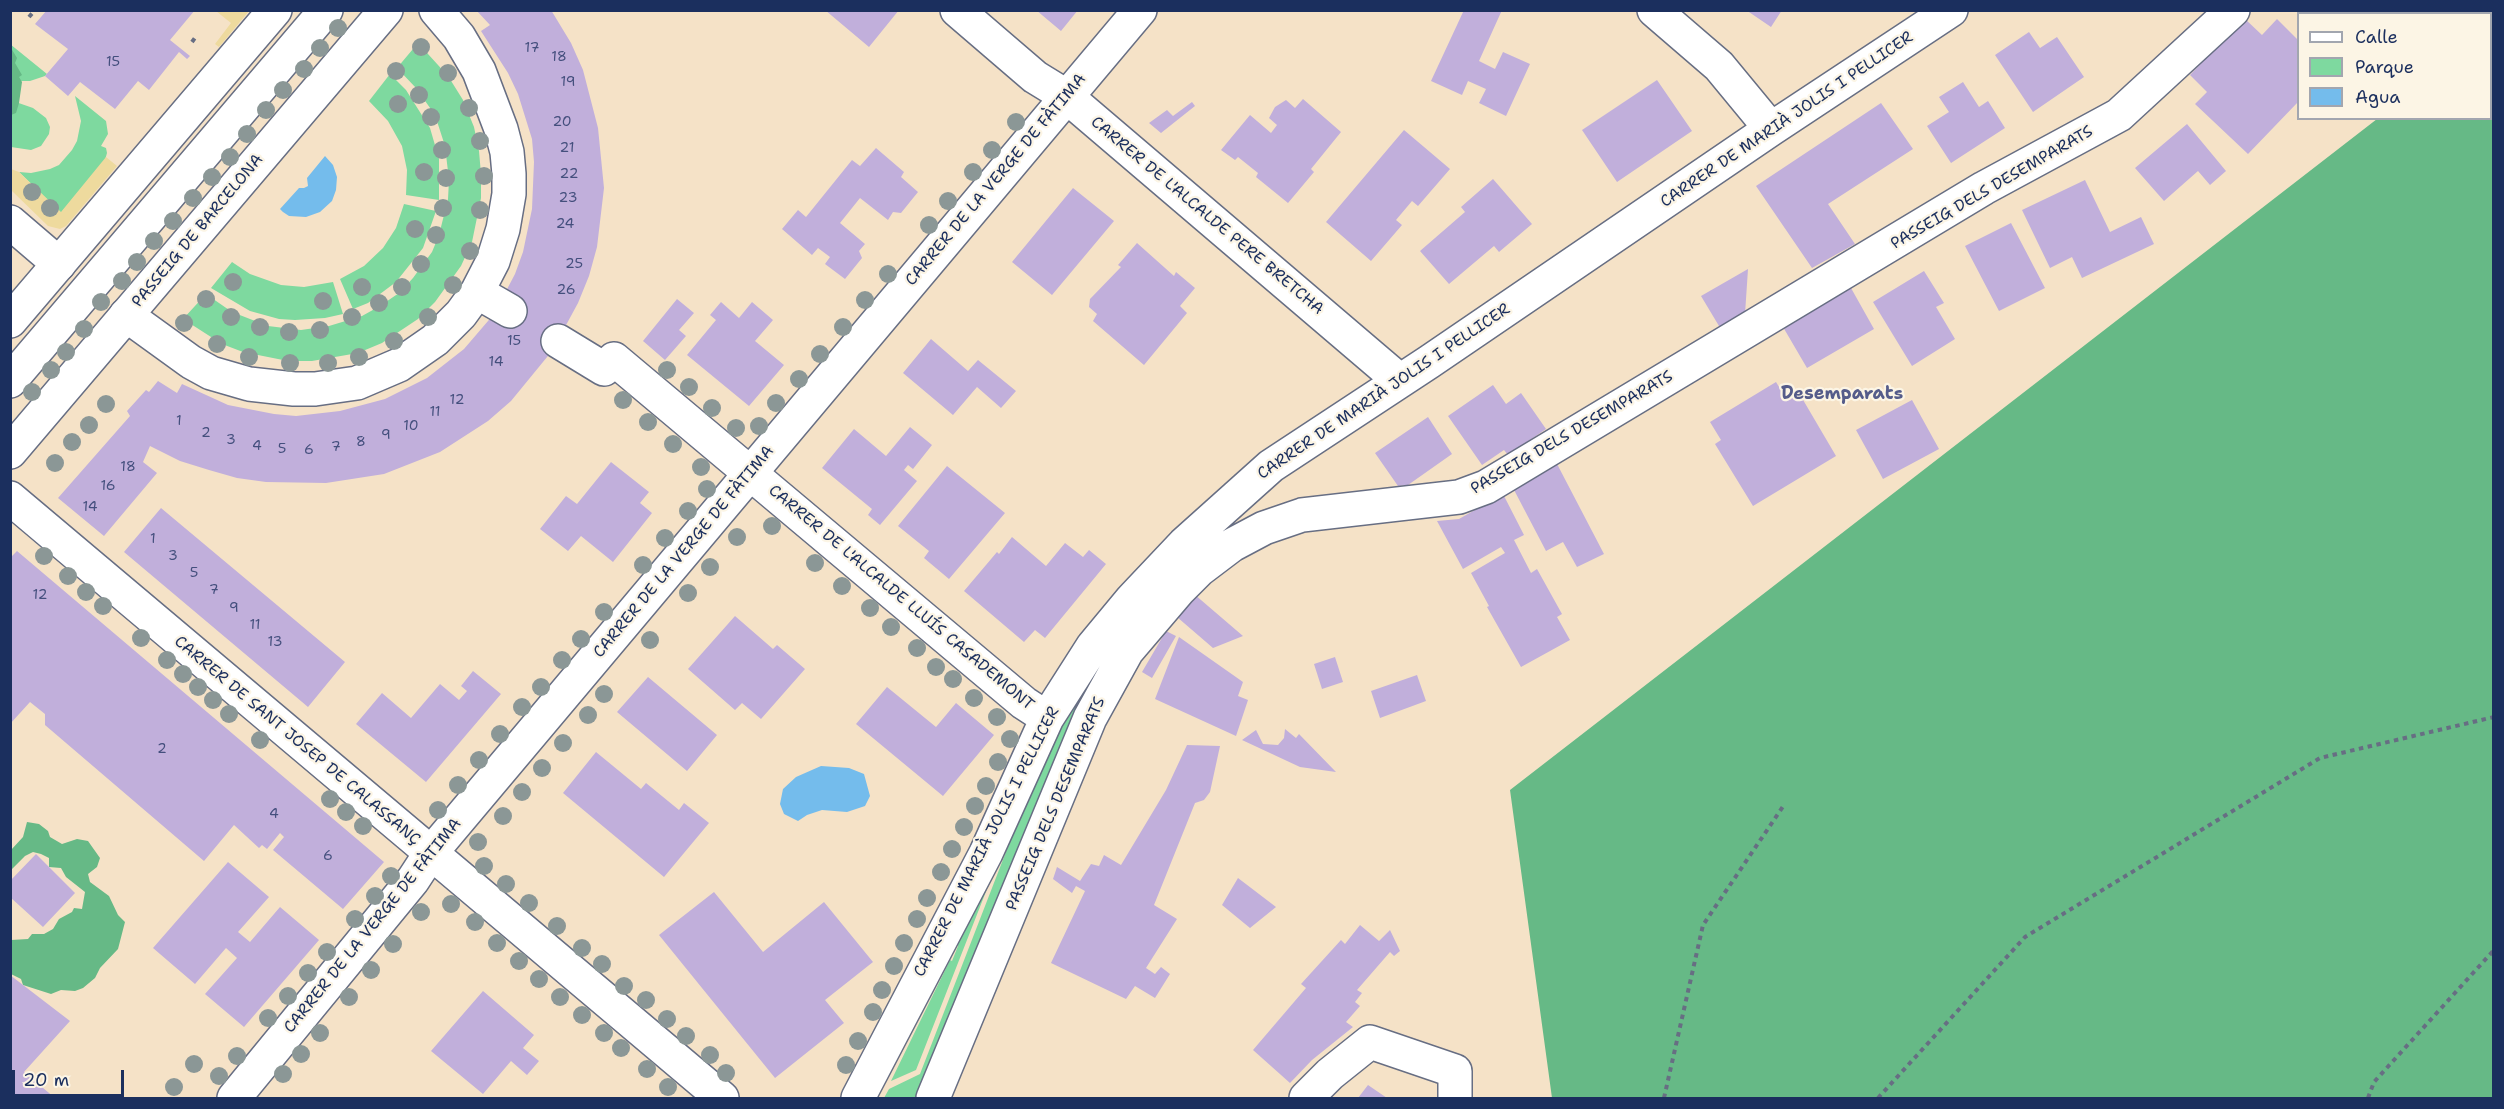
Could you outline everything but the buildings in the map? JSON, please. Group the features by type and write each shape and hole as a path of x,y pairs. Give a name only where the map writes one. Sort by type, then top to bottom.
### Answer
{"street":[{"path":"10,321 275,10"},
{"path":"10,381 326,10"},
{"name":"PASSEIG DE BARCELONA","path":"10,452 386,10"},
{"path":"126,315 191,362 211,373 249,384 315,389 357,383 399,365 435,340 461,315 477,292 493,261 504,229 509,194 507,152 495,111 479,71 459,37 436,10"},
{"name":"CARRER DE L'ALCALDE PERE BRETCHA","path":"957,10 1035,77 1066,96 1399,380"},
{"name":"CARRER DE LA VERGE DE FÀTIMA","path":"234,1098 413,880 430,854 1140,10"},
{"path":"1654,10 1719,66 1770,129"},
{"name":"CARRER DE MARIÀ JOLIS I PELLICER","path":"858,1098 986,853 1047,718 1093,646 1132,599 1184,544 1271,466 1429,362 1770,129 1951,10"},
{"name":"PASSEIG DELS DESEMPARATS","path":"933,1098 1090,718 1127,651 1160,611 1199,570 1232,545 1264,528 1302,515 1459,497 1486,487 1984,188 2119,115 2233,10"},
{"path":"10,222 59,264"},
{"path":"477,292 510,311"},
{"name":"CARRER DE L'ALCALDE LLUÍS CASADEMONT","path":"558,341 604,369 614,359 622,365 1024,703 1047,718"},
{"name":"CARRER DE SANT JOSEP DE CALASSANÇ","path":"10,498 722,1098"},
{"path":"1306,1098 1330,1074 1370,1042 1455,1085"}],"path":[{"path":"29,17 35,10"},
{"path":"192,42 197,35"},
{"path":"1878,1098 2025,938 2320,758 2493,717"},
{"path":"1664,1098 1703,925 1784,805"},
{"path":"2368,1098 2374,1082 2493,950"}],"green space":[{"path":"2492,30 2493,1098 1552,1098 1510,790 2376,120 2492,120"},
{"path":"418,43 448,76 463,100 474,127 481,174 481,198 472,242 461,266 435,302 418,319 382,343 358,353 312,361 288,361 243,352 222,344 183,319 206,294 232,312 268,326 301,330 329,326 362,316 380,306 399,293 413,278 432,252 439,235 448,199 449,180 445,146 435,115 416,88 397,68"},
{"path":"10,44 47,74 30,81 11,81"},
{"path":"11,48 17,58 15,63 22,75 19,77 22,82 16,113 11,115"},
{"path":"390,74 406,90 430,128 439,159 439,200 406,195 407,170 402,146 388,121 369,101"},
{"path":"75,96 106,121 108,134 101,146 106,148 107,153 105,160 61,213 19,172 31,173 50,169 59,165 72,150 77,141 81,121"},
{"path":"10,100 33,108 46,118 50,127 49,134 41,146 31,150 11,147"},
{"path":"404,204 436,211 423,248 396,282 368,303 353,309 340,279 364,266 383,248 396,228"},
{"path":"232,262 250,274 281,285 304,287 333,282 343,314 295,320 279,319 250,311 211,288"},
{"path":"1115,633 920,1098 884,1098 889,1089 920,1074 1016,826 1067,709"},
{"path":"27,822 39,824 48,831 50,837 62,844 77,839 88,841 100,858 97,867 88,874 90,882 109,896 118,915 125,922 118,949 100,968 95,978 83,988 75,991 61,990 51,994 23,985 21,979 11,974 11,940 28,939 32,934 44,934 53,929 59,919 72,912 74,908 82,909 85,892 66,877 61,868 49,867 49,858 41,854 33,852 25,856 11,870 11,850 23,837"},
{"path":"996,866 916,1070 891,1081 950,960 952,961 957,944"}],"sand":[{"path":"216,11 249,11 219,47 215,44 231,23"},
{"path":"106,157 117,166 66,226 60,229 48,226 11,190 11,169 19,172 61,212"}],"water":[{"path":"325,156 333,165 337,177 332,201 320,212 306,217 289,216 283,212 280,209 299,188 308,186 307,178"},
{"path":"821,766 849,768 864,774 870,796 865,806 847,812 822,810 798,821 784,814 780,804 783,789 796,777"}],"district":[{"name":"Desemparats","path":"1842,394"}]}
